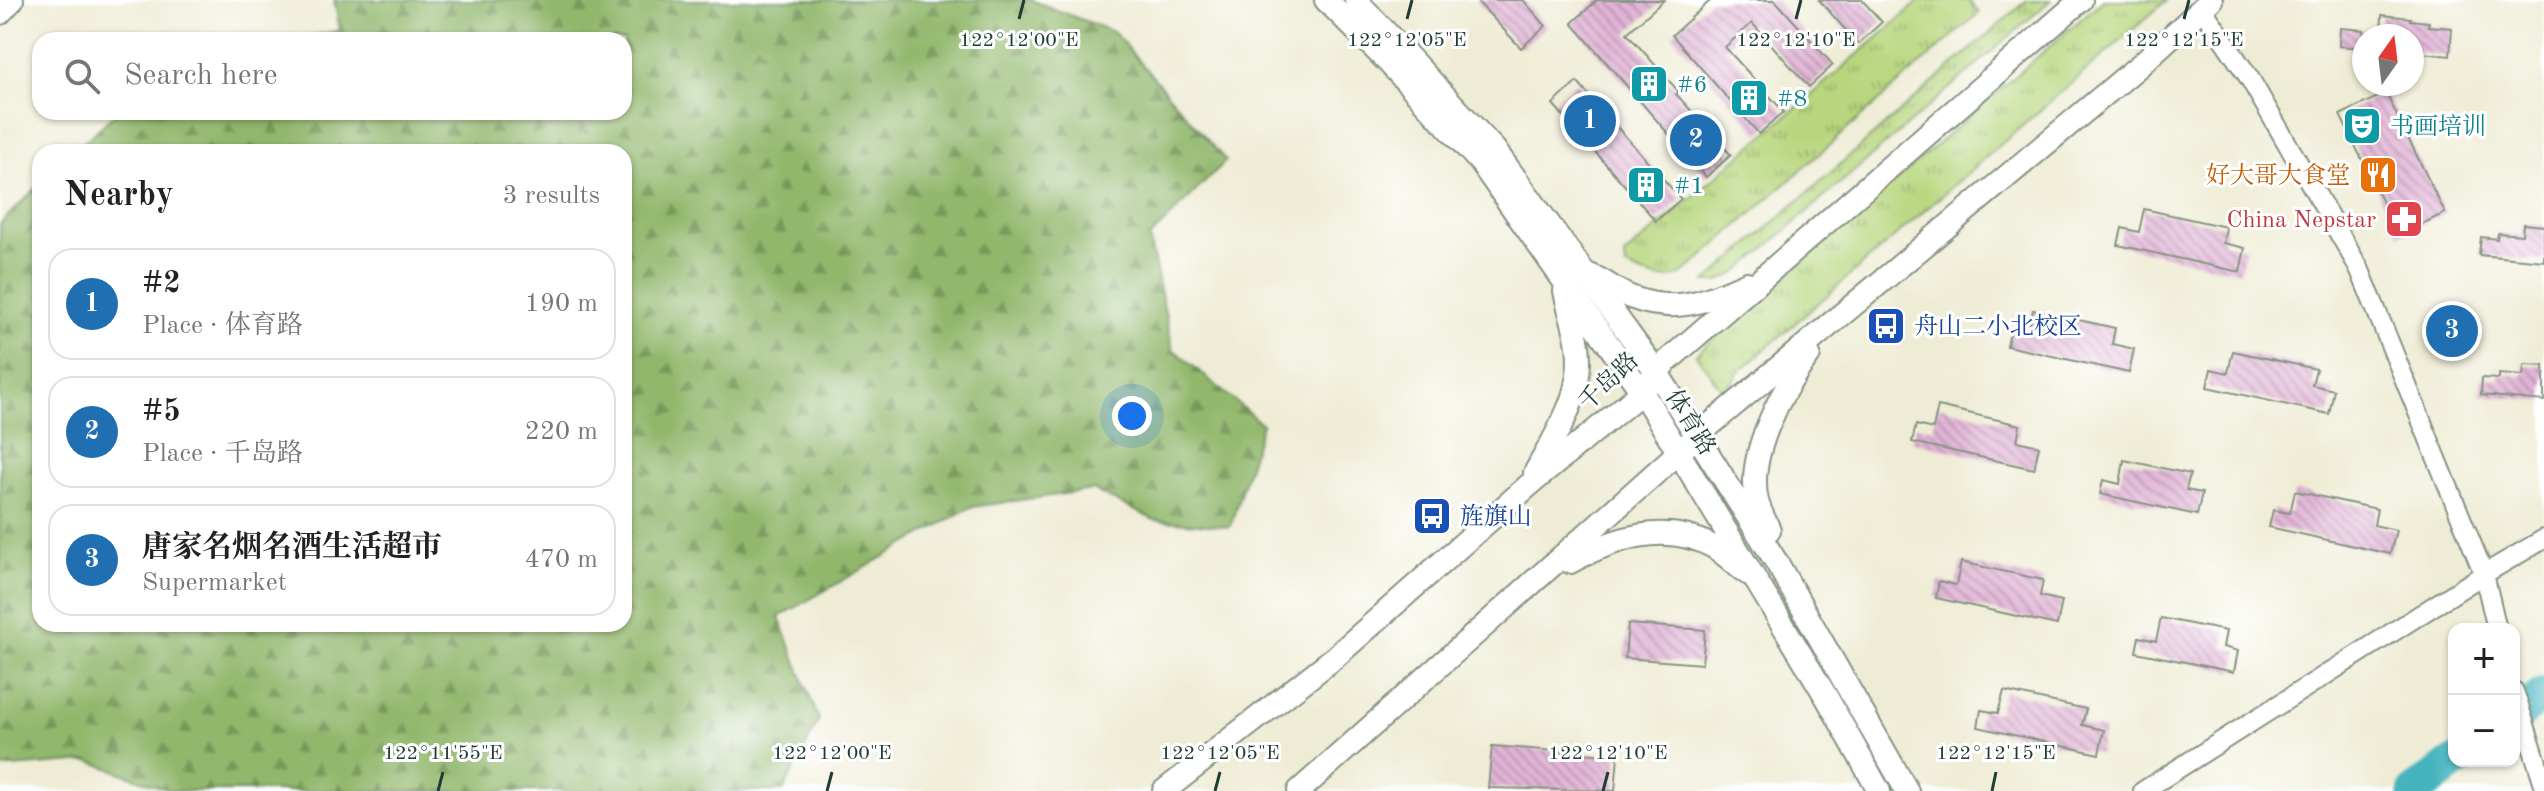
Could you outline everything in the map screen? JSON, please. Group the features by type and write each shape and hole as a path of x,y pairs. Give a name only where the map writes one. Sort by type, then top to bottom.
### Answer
{"street":[{"path":"0,13 12,0"},
{"name":"体育路","path":"1326,0 1481,163 1642,392 1757,580 1879,791"},
{"name":"体育路","path":"1356,0 1494,149 1656,371 1810,621 1907,791"},
{"name":"千岛路","path":"1164,791 1334,658 1528,486 1642,392 1656,371 2081,0"},
{"path":"1299,791 1698,435 2140,65 2206,4 2359,268 2484,574 2496,623"},
{"path":"1585,274 1596,277 1631,298 1685,307 1767,274"},
{"path":"1528,486 1557,437 1572,402 1579,374 1577,341 1562,278"},
{"path":"1810,621 1804,598 1756,500 1755,477 1760,452 1790,379 1832,324"},
{"path":"1541,578 1619,539 1652,533 1683,535 1714,547 1757,580"},
{"path":"2143,791 2544,539"},
{"path":"2515,695 2544,782"}],"green space":[{"path":"334,0 1031,0 1114,32 1226,161 1149,238 1173,349 1262,424 1230,527 1154,520 1093,490 971,507 779,617 819,720 783,791 171,791 89,761 0,768 0,224 32,192 32,632 632,632 632,144 82,144 108,120 632,120 632,32 331,32 340,30"},
{"path":"1921,0 1968,0 1979,13 1684,273 1662,278 1626,267 1625,255"},
{"path":"2027,0 2051,0 1737,273 1717,282 1706,282"},
{"path":"2103,0 2167,0 1722,390 1696,354"}],"building":[{"path":"1476,0 1523,0 1546,26 1521,48"},
{"path":"1597,0 1664,0 1627,33 1731,155 1706,177 1572,23"},
{"path":"1711,0 1775,0 1833,65 1809,87 1752,23 1725,47 1784,112 1759,134 1672,35"},
{"path":"1819,0 1862,0 1882,22 1858,44"},
{"path":"2382,15 2429,22 2428,26 2452,28 2450,56 2424,53 2424,24 2382,24"},
{"path":"2340,28 2352,29 2352,47 2339,46"},
{"path":"1577,82 1681,199 1656,221 1553,104"},
{"path":"2380,96 2387,96 2445,213 2399,235 2340,115"},
{"path":"2144,209 2226,227 2223,243 2245,248 2240,272 2118,245 2122,228 2139,232"},
{"path":"2523,224 2544,226 2544,261 2479,255 2481,237 2497,239 2498,233 2522,235"},
{"path":"2033,310 2115,328 2112,344 2134,349 2129,373 2007,346 2011,329 2028,332"},
{"path":"2233,351 2316,369 2312,385 2334,390 2329,414 2207,387 2211,369 2228,373"},
{"path":"2524,365 2544,366 2544,401 2481,395 2482,378 2499,379 2499,374 2523,376"},
{"path":"1938,406 2020,425 2017,441 2039,446 2034,469 1912,442 1916,425 1933,429"},
{"path":"2124,460 2190,474 2186,490 2202,493 2197,515 2100,494 2103,480 2120,484"},
{"path":"2295,491 2377,509 2374,525 2396,530 2390,554 2269,527 2273,510 2290,513"},
{"path":"1961,562 2043,580 2040,596 2062,601 2057,625 1936,598 1939,581 1956,585"},
{"path":"2161,618 2226,631 2223,647 2238,651 2234,672 2136,652 2139,637 2156,641"},
{"path":"1628,624 1705,630 1702,664 1625,658"},
{"path":"2004,691 2086,709 2082,725 2104,730 2099,754 1978,727 1981,710 1998,713"},
{"path":"1492,746 1618,756 1615,791 1488,788"}],"waterway":[{"path":"2520,713 2544,694"},
{"path":"2415,791 2449,767"}],"place":[{"name":"#6","path":"1649,84"},
{"name":"#8","path":"1749,98"},
{"name":"#2","path":"1590,121"},
{"name":"书画培训","path":"2362,126"},
{"name":"#5","path":"1696,140"},
{"name":"好大哥大食堂","path":"2378,175"},
{"name":"#1","path":"1646,185"},
{"name":"China Nepstar","path":"2404,219"},
{"name":"舟山二小北校区","path":"1886,326"},
{"name":"唐家名烟名酒生活超市","path":"2452,331"},
{"name":"旌旗山","path":"1432,516"}]}
